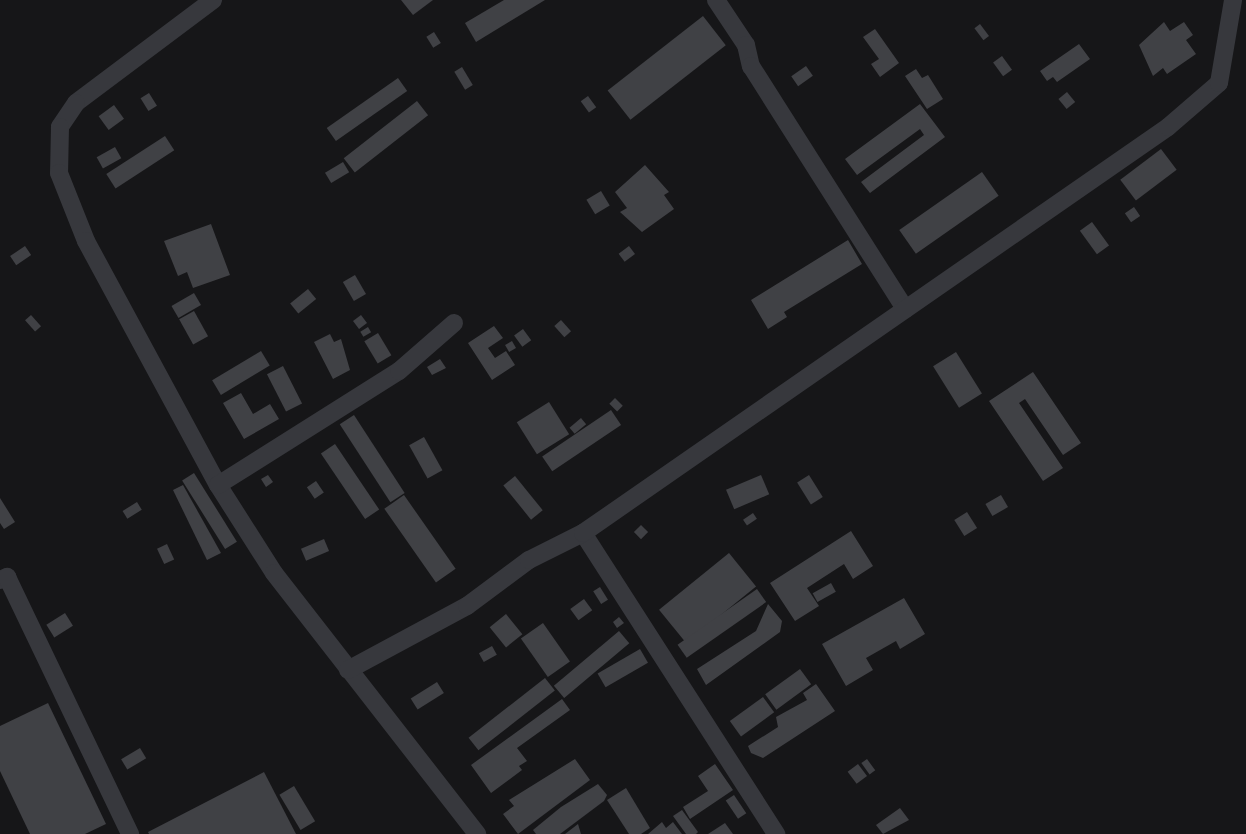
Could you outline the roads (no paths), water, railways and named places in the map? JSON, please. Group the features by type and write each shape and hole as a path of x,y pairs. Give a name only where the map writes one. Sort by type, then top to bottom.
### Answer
{"street":[{"path":"213,0 76,103 60,127 57,151 59,173 86,241 218,486 274,573 477,834"},
{"path":"716,0 746,45 751,66 906,309"},
{"path":"348,670 467,606 530,560 583,533 1168,127 1219,83 1233,0"},
{"path":"218,486 399,371 454,324"},
{"path":"583,533 776,834"},
{"path":"0,580 7,577 130,834"}]}
